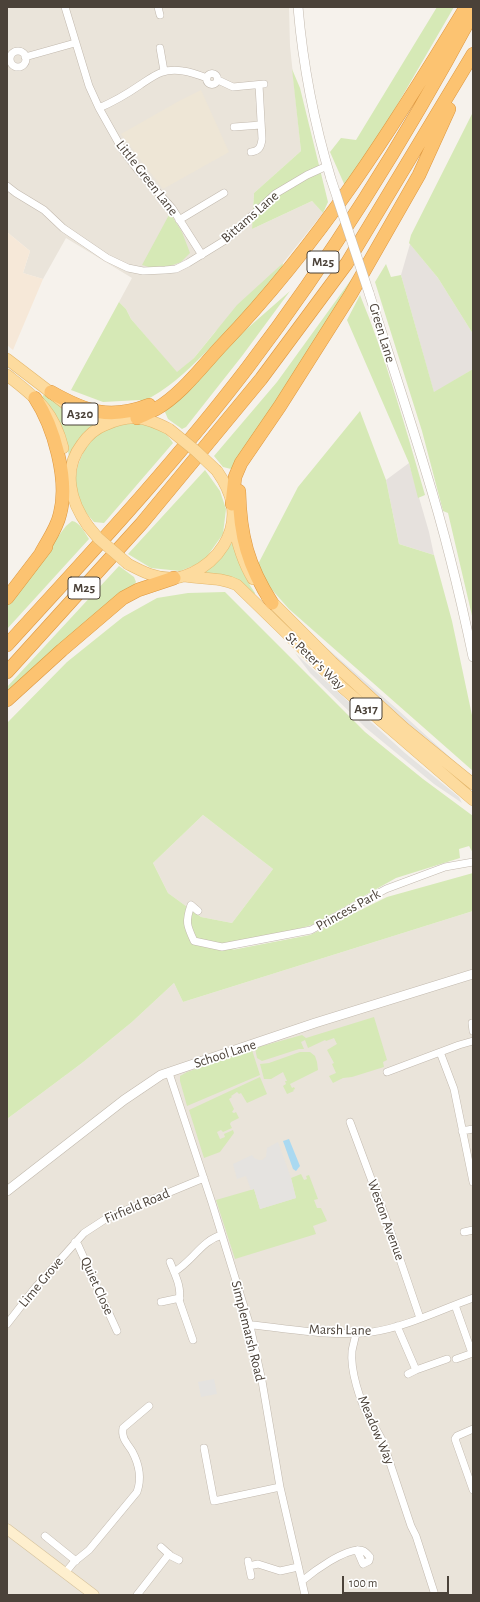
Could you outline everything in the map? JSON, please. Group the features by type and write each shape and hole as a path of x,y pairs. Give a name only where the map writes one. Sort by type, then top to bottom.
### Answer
{"highway":[{"name":"M25","path":"137,418 157,408 197,374 208,360 248,318 289,269 346,194 417,87 466,7"},
{"name":"M25","path":"7,645 88,556 189,440 248,367 316,274 382,173 439,77 473,13"},
{"name":"M25","path":"7,672 142,523 261,379 347,263 473,54"},
{"name":"M25","path":"232,504 235,477 241,463 254,446 336,320 419,175 446,115 457,82"},
{"name":"M25","path":"51,392 79,407 91,411 104,413 134,410 148,405 161,397 208,360"},
{"path":"35,398 44,411 54,436 63,495 58,522 41,553"},
{"name":"M25","path":"254,446 247,460 239,492 241,523 251,564 259,582 272,603"},
{"path":"7,598 53,538 65,517 71,486"},
{"name":"M25","path":"7,700 62,650 123,598 138,590 180,577"}],"main road":[{"name":"A320","path":"7,359 82,416 98,420 114,421"},
{"name":"A320","path":"7,375 48,410 54,421 61,442 71,486"},
{"name":"St Peter's Way","path":"114,421 126,418 137,418 155,422 169,429 196,451 217,471 228,489 232,504 237,545 245,566 256,585 272,603 332,662 404,728 473,784"},
{"path":"71,486 73,460 78,449 88,436 100,427 114,421"},
{"name":"St Peter's Way","path":"71,486 79,514 98,538 128,564 144,573 158,577 226,580 236,585 343,688 473,800"},
{"path":"180,577 206,565 216,557 228,536 233,522"},
{"path":"7,1529 94,1595"}],"street":[{"name":"Little Green Lane","path":"64,7 89,86 99,108 122,149 137,169 172,208 193,244 202,255"},
{"path":"158,7 160,15"},
{"name":"Green Lane","path":"298,7 300,35 314,118 331,179 426,471 460,596 473,657"},
{"path":"25,57 75,43"},
{"path":"160,48 164,71"},
{"path":"99,108 140,85 149,77 164,71 183,71 206,78 210,74 213,74 218,80 233,86 262,84 261,146 256,151 251,152"},
{"path":"234,128 261,125"},
{"name":"Bittams Lane","path":"7,186 44,210 63,228 107,258 128,268 143,271 176,268 202,255 227,239 275,194 307,174 327,166"},
{"path":"179,220 209,198 224,194"},
{"name":"Princess Park","path":"198,911 191,906 187,915 187,924 194,941 222,946 250,942 311,930 386,889 446,867 473,862"},
{"name":"School Lane","path":"7,1191 151,1080 169,1072 315,1023 473,974"},
{"path":"472,1023 473,1031"},
{"path":"387,1072 473,1041"},
{"path":"440,1052 454,1089 473,1182"},
{"name":"Simplemarsh Road","path":"169,1072 250,1326 262,1381 280,1487 305,1595"},
{"name":"Weston Avenue","path":"350,1122 389,1226 420,1318"},
{"path":"462,1131 473,1129"},
{"name":"Firfield Road","path":"75,1242 84,1233 107,1218 204,1178"},
{"path":"464,1232 473,1230"},
{"path":"174,1272 184,1266 210,1240 222,1235"},
{"name":"Lime Grove","path":"7,1324 75,1242"},
{"name":"Quiet Close","path":"75,1242 78,1245 118,1331"},
{"path":"170,1262 179,1284 181,1294 179,1300 193,1340"},
{"path":"161,1302 180,1298"},
{"name":"Marsh Lane","path":"250,1326 253,1325 330,1332 356,1333 377,1331 397,1326 473,1298"},
{"path":"455,1305 473,1353 456,1359"},
{"path":"397,1326 416,1370"},
{"name":"Meadow Way","path":"356,1333 352,1352 352,1361 358,1389 369,1417 379,1432 383,1442 435,1595"},
{"path":"408,1374 447,1358"},
{"path":"65,1573 89,1550 137,1492 140,1484 140,1473 132,1452 124,1441 122,1433 123,1428 149,1406"},
{"path":"473,1429 455,1438 473,1490"},
{"path":"204,1448 214,1501 280,1487"},
{"path":"45,1536 76,1561"},
{"path":"161,1547 179,1560"},
{"path":"302,1581 326,1563 357,1550"},
{"path":"137,1595 169,1554"},
{"path":"252,1576 248,1564 258,1564 280,1571 298,1567"}],"shaded area":[{"path":"7,7 289,7 290,46 301,151 254,193 252,229 312,201 323,213 283,263 214,333 194,358 177,373 131,319 126,309 119,302 132,278 66,238 43,279 23,273 30,251 7,232"},
{"path":"201,90 229,152 163,189 121,134"},
{"path":"7,232 30,251 23,273 43,279 13,350 7,345"},
{"path":"410,244 438,278 473,334 473,369 434,393 401,275"},
{"path":"409,463 429,532 434,555 399,544 386,480"},
{"path":"305,629 464,770 455,767 421,740"},
{"path":"295,653 405,753 459,797 462,803 434,784 366,728 310,673"},
{"path":"203,815 273,869 232,923 201,917 168,893 153,863"},
{"path":"473,911 473,1595 7,1595 7,1119 82,1063 132,1022 174,983 183,1002"},
{"path":"278,1142 291,1178 296,1198 260,1209 254,1189 251,1190 246,1176 237,1179 233,1164 252,1155 254,1158 262,1160 266,1157 267,1148"},
{"path":"214,1379 217,1394 201,1397 198,1382"}],"green space":[{"path":"437,7 454,7 367,157 345,186 330,152 341,138 356,140"},
{"path":"292,69 300,88 328,202 323,213 312,201 252,229 254,193 301,151"},
{"path":"473,112 473,334 438,278 409,243 411,235"},
{"path":"170,213 182,232 190,253 181,262 159,270 142,265"},
{"path":"283,263 282,269 225,333 183,374 160,392 142,402 140,400 103,402 71,390 119,302 126,309 131,319 177,372 194,358 237,305"},
{"path":"386,264 391,277 401,275 434,392 473,369 473,620 448,513 443,511 422,431 375,282"},
{"path":"353,277 341,302 236,463 231,469 223,467 214,456 277,382"},
{"path":"290,291 242,356 186,427 182,429 168,419 165,412 233,341"},
{"path":"360,295 387,369 425,495 418,498 409,463 347,320"},
{"path":"45,393 98,422 71,457 69,457 66,440 60,425 42,397"},
{"path":"360,411 386,480 399,544 434,555 452,621 473,720 473,771 289,609 266,583 256,568 298,487"},
{"path":"128,423 148,425 159,429 169,437 173,443 104,523 94,522 83,508 77,492 77,470 80,459 85,449 100,433 112,426"},
{"path":"205,470 220,491 226,509 223,534 203,562 180,571 151,568 128,554"},
{"path":"72,521 80,526 89,539 7,629 7,604 66,526"},
{"path":"232,542 242,569 255,593 254,596 232,578 220,575 203,574 223,556"},
{"path":"119,566 134,577 136,582 133,586 7,693 7,687"},
{"path":"225,592 365,732 423,779 473,816 473,853 469,846 459,849 460,858 396,878 312,925 250,942 232,950 310,935 387,897 473,873 473,911 183,1002 174,983 132,1022 82,1063 7,1119 7,723 67,662 123,617 157,598 188,593","holes":["203,815 273,869 232,923 201,917 168,893 153,863"]},
{"path":"374,1017 387,1060 383,1062 384,1067 352,1077 343,1078 333,1083 329,1076 336,1073 332,1064 334,1063 327,1050 337,1044 334,1038 325,1040 308,1048 305,1040 301,1042 304,1049 299,1049 262,1061 257,1058 255,1048 302,1035 306,1038"},
{"path":"252,1050 260,1075 187,1106 180,1076 187,1072"},
{"path":"300,1052 310,1052 315,1056 318,1070 290,1084 292,1088 294,1087 294,1091 287,1094 283,1086 286,1084 285,1081 287,1081 283,1072 271,1079 264,1079 260,1064 269,1063"},
{"path":"260,1077 267,1094 247,1103 241,1093 239,1094 237,1092 231,1096 232,1097 229,1099 234,1109 232,1112 236,1112 239,1118 231,1122 230,1124 232,1128 223,1132 221,1130 217,1132 220,1139 225,1137 224,1134 233,1130 234,1133 220,1152 204,1158 189,1110"},
{"path":"301,1174 304,1180 307,1179 306,1176 309,1175 318,1199 314,1200 317,1208 321,1208 327,1221 313,1226 316,1234 235,1259 216,1200 254,1189 260,1209 296,1198 291,1178"}],"water":[{"path":"289,1139 300,1166 296,1171 293,1169 283,1141"}]}
